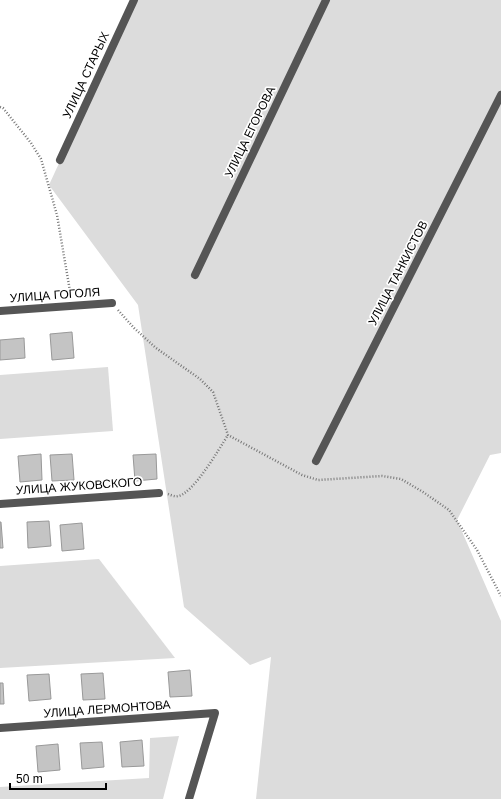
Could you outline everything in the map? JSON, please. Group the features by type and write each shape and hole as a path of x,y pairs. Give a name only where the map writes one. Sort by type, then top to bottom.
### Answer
{"street":[{"name":"УЛИЦА СТАРЫХ","path":"60,160 134,0"},
{"name":"УЛИЦА ЕГОРОВА","path":"195,275 326,0"},
{"name":"УЛИЦА ТАНКИСТОВ","path":"316,461 501,95"},
{"name":"УЛИЦА ГОГОЛЯ","path":"0,311 112,303"},
{"name":"УЛИЦА ЖУКОВСКОГО","path":"0,504 159,493"},
{"name":"УЛИЦА ЛЕРМОНТОВА","path":"0,728 215,713 189,799"}],"path":[{"path":"0,107 31,143 41,159 57,215 72,306"},
{"path":"159,493 178,496 189,490 212,460 228,435"}],"shaded area":[{"path":"134,0 501,0 501,453 490,455 457,520 501,621 501,799 256,799 271,657 250,665 184,607 138,305 49,185"},
{"path":"108,367 113,431 0,439 0,375"},
{"path":"99,559 175,658 0,668 0,566"},
{"path":"179,736 163,799 0,799 0,787 149,778 150,738"}],"building":[{"path":"72,332 74,358 52,360 50,334"},
{"path":"24,338 25,358 0,360 0,340"},
{"path":"41,454 42,480 20,482 18,456"},
{"path":"72,454 74,480 52,481 50,455"},
{"path":"156,454 157,479 135,481 133,455"},
{"path":"49,521 51,546 28,548 27,522"},
{"path":"1,522 3,548 0,548"},
{"path":"82,523 84,549 62,551 60,525"},
{"path":"190,670 192,696 170,697 168,672"},
{"path":"103,673 105,699 83,700 81,674"},
{"path":"49,674 51,699 29,701 27,675"},
{"path":"0,683 3,683 4,704 0,704"},
{"path":"142,740 144,766 122,767 120,742"},
{"path":"102,742 104,767 82,769 80,743"},
{"path":"58,744 60,770 38,772 36,746"}]}
